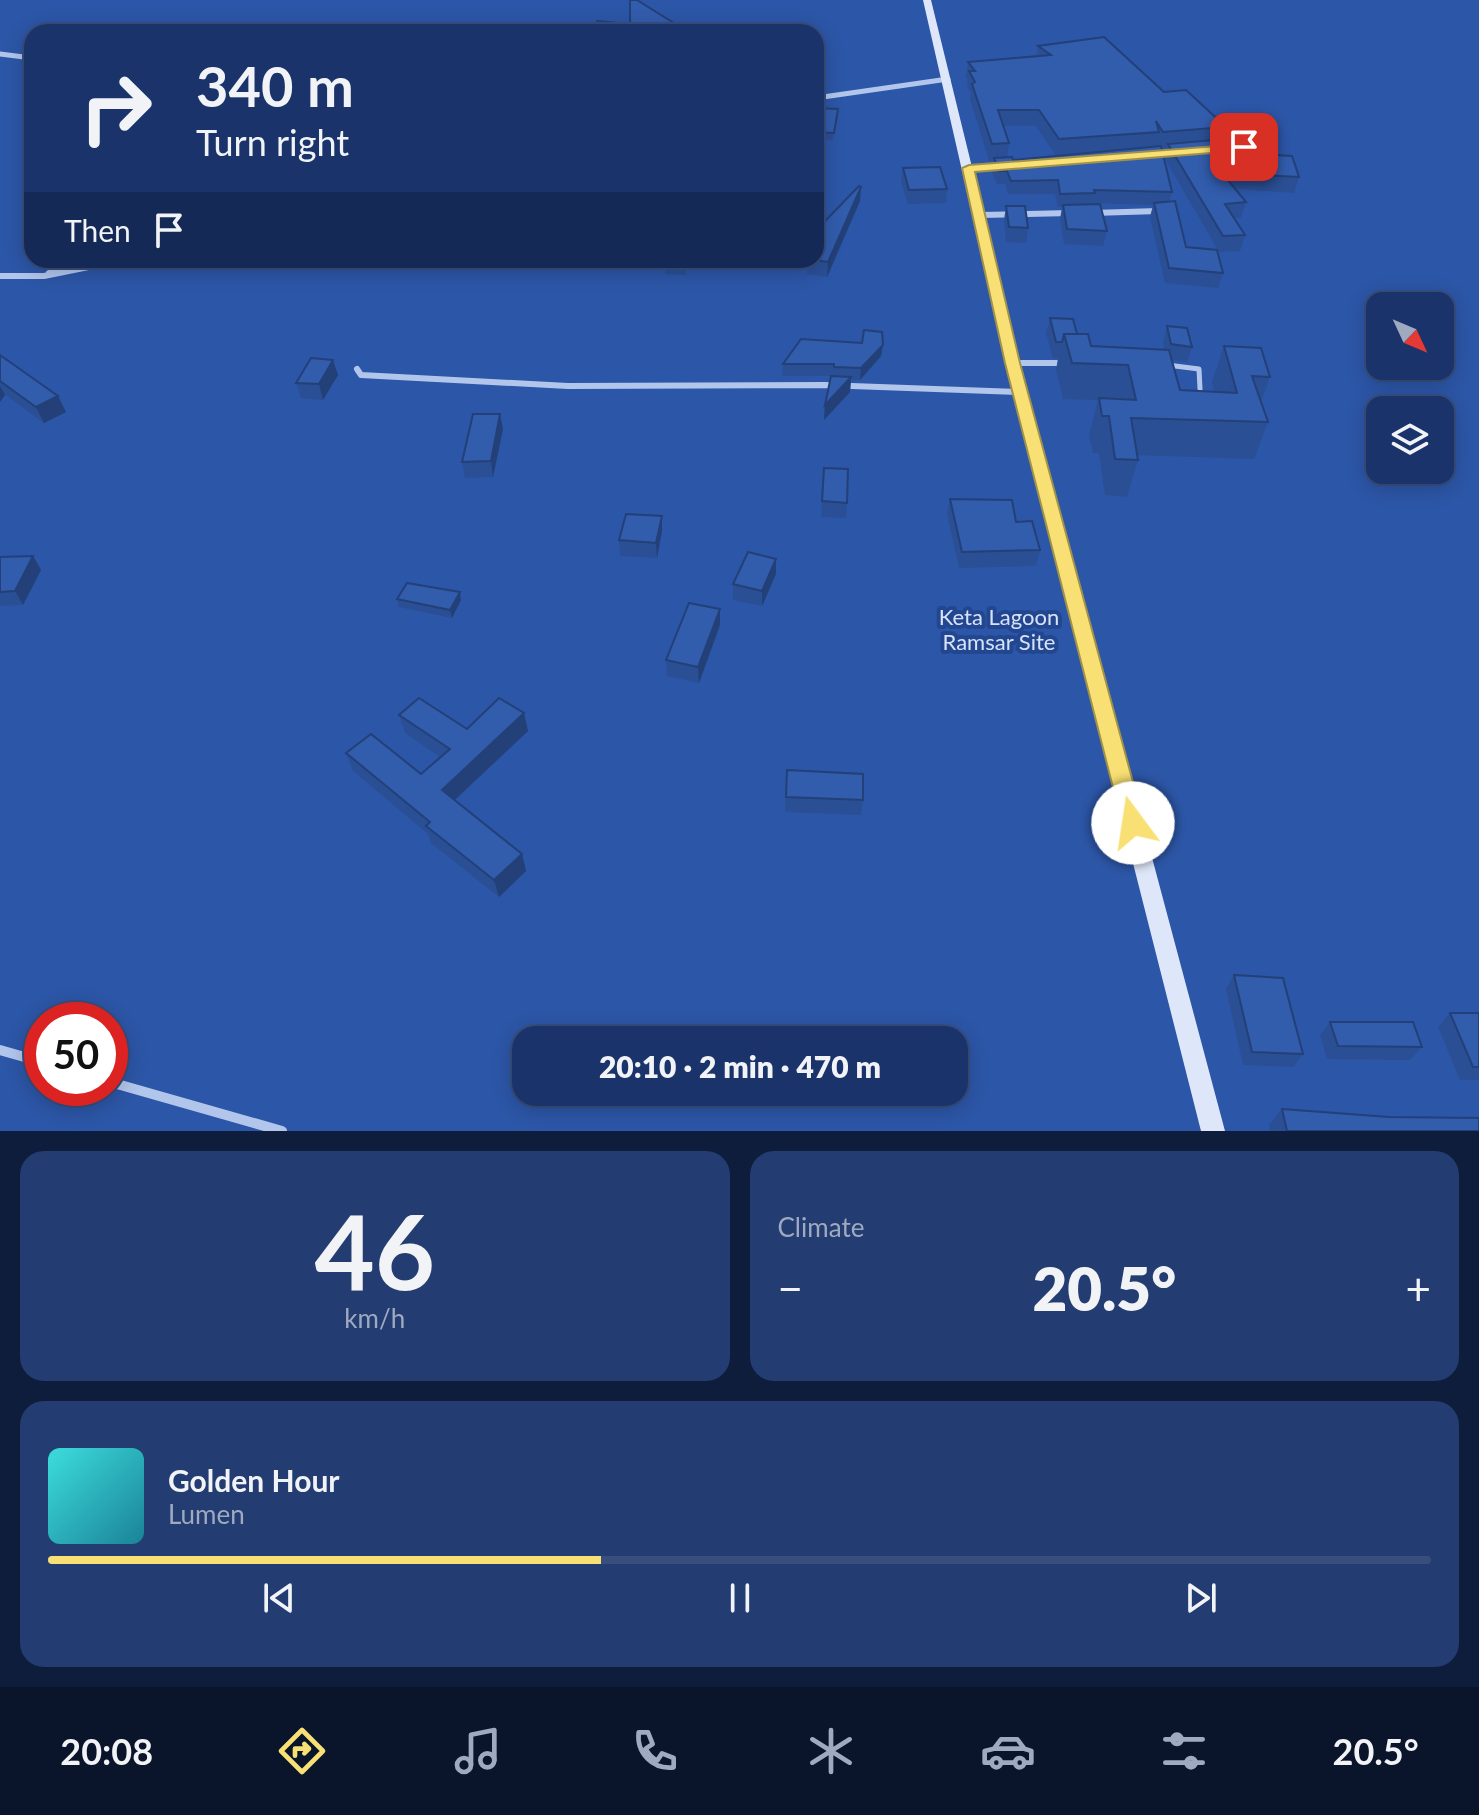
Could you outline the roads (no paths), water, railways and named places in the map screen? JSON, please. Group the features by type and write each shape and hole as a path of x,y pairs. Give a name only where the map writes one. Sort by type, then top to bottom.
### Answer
{"main road":[{"path":"927,0 1013,363 1213,1131"}],"street":[{"path":"0,54 24,57"},
{"path":"824,97 948,79"},
{"path":"969,168 1018,164"},
{"path":"1089,213 1167,211"},
{"path":"980,215 1073,213"},
{"path":"44,276 57,268"},
{"path":"0,276 44,276 84,268"},
{"path":"1013,363 1075,364"},
{"path":"1152,365 1199,369 1200,389"},
{"path":"357,369 361,375 568,386 824,385 1022,392"},
{"path":"0,1050 24,1057"},
{"path":"128,1087 282,1131"}],"park label":[{"name":"Keta Lagoon Ramsar Site","path":"999,628"}]}
